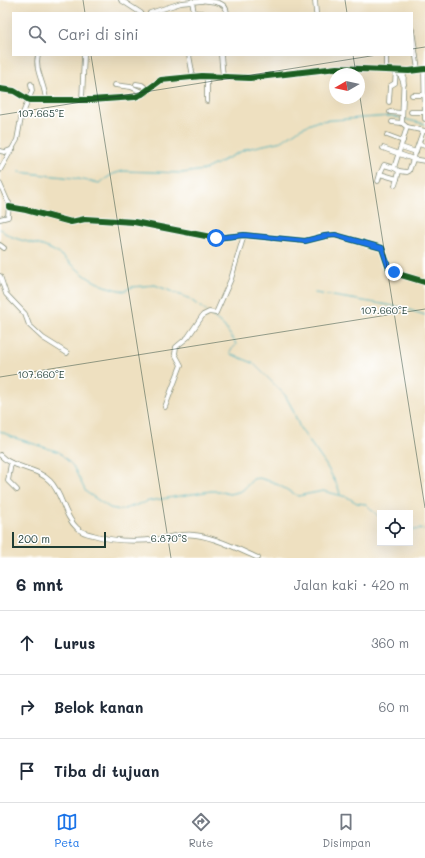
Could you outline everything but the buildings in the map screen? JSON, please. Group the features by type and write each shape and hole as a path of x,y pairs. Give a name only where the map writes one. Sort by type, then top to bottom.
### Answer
{"street":[{"path":"121,0 139,12"},
{"path":"154,12 192,1 201,0 222,2 227,12"},
{"path":"315,0 316,12"},
{"path":"192,1 194,12"},
{"path":"413,37 418,70"},
{"path":"38,56 36,65 44,84 46,100"},
{"path":"82,100 84,56"},
{"path":"189,56 193,77"},
{"path":"221,56 223,77"},
{"path":"386,56 386,69"},
{"path":"0,89 14,91 29,100 82,100 135,97 161,80 193,77 207,76 252,78 337,68 397,70 424,69 424,119"},
{"path":"397,70 404,85"},
{"path":"389,102 390,86 395,83 397,70"},
{"path":"402,123 404,70"},
{"path":"207,76 207,101"},
{"path":"0,170 14,149 23,114 29,100 31,84"},
{"path":"136,84 142,85 145,91"},
{"path":"115,85 145,91"},
{"path":"412,95 424,95"},
{"path":"390,112 402,113"},
{"path":"411,112 424,112"},
{"path":"379,162 399,171 408,172 424,131 407,127 402,123 392,122"},
{"path":"394,168 407,127"},
{"path":"388,135 403,141"},
{"path":"419,144 425,146"},
{"path":"401,147 416,152"},
{"path":"384,148 413,159 425,161"},
{"path":"0,151 5,152 14,149"},
{"path":"378,181 384,165"},
{"path":"395,185 399,171"},
{"path":"380,174 397,179"},
{"path":"0,184 9,204 8,217 0,219"},
{"path":"9,204 71,222 85,219 134,222 216,238 244,235 305,241 325,236 338,236 382,248 389,269 398,274 425,282"},
{"path":"165,407 181,365 174,354 176,347 188,337 203,315 209,312 215,313 217,311 231,279 244,235"},
{"path":"0,276 6,294 25,314 29,325 44,338 67,353"},
{"path":"0,455 6,462 30,468 50,481 74,524 78,529 89,534 108,540 138,541 183,535 196,535 219,542 258,558"},
{"path":"11,463 8,480 17,490"}],"waterway":[{"path":"19,172 73,178 99,183 113,174 123,171 182,173 204,170 246,149 282,141 301,128 318,121 391,116 401,118"},
{"path":"404,119 425,124"},
{"path":"0,229 17,239 44,246 54,251 86,276 102,285 124,291 132,287 155,285 188,298 206,311"},
{"path":"315,293 400,307 425,315"},
{"path":"210,314 224,326 235,342 236,345 230,351 231,354 253,363 285,395 300,428 326,465 338,487 340,494"},
{"path":"0,431 12,437 59,452 73,466 86,492 110,508 121,510 149,501 211,491 219,491 229,494 243,490 253,479 259,478 273,482 298,496 323,491 347,497 357,503 366,504 377,515"},
{"path":"413,530 425,530"}],"cycle path":[{"path":"0,89 14,91 29,100 91,100 135,97 142,94 161,80 202,76 250,78 337,68 409,71 425,69"},
{"path":"9,207 71,222 85,219 134,222 216,238 244,235 305,241 335,235 382,248 389,269 398,274 425,282"}],"route":[{"path":"216,238 244,235 305,241 330,235 338,236 382,248 384,250 389,269 394,272"}]}
